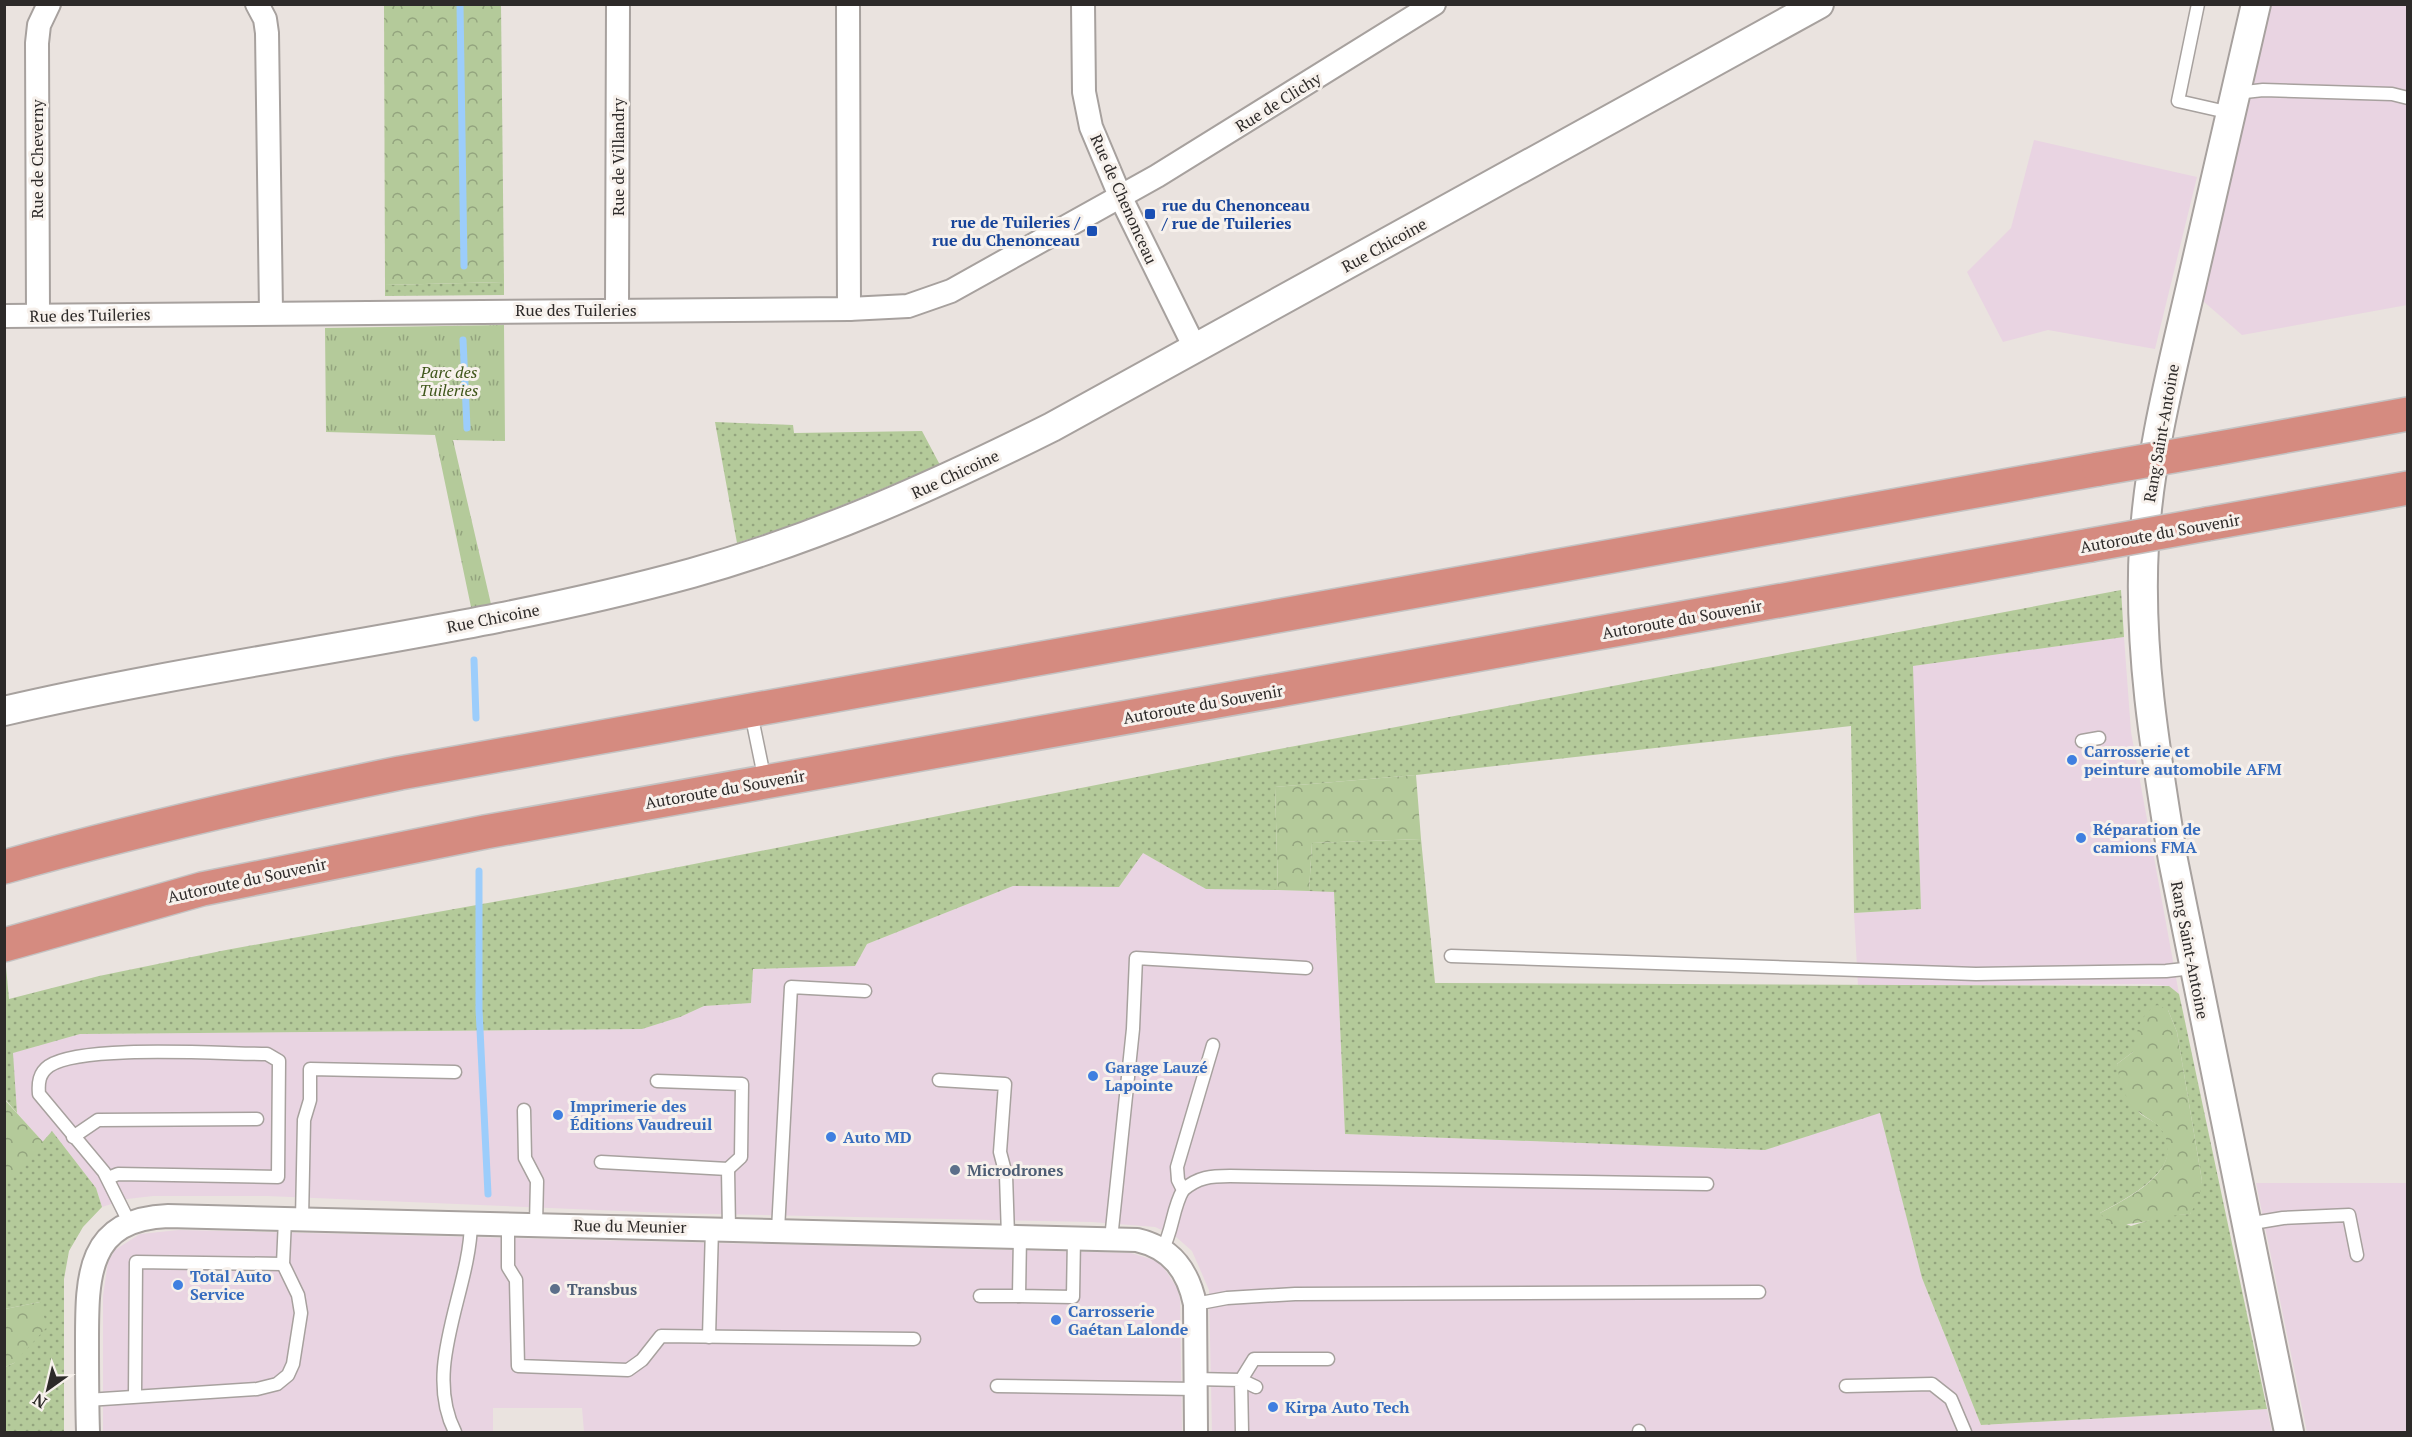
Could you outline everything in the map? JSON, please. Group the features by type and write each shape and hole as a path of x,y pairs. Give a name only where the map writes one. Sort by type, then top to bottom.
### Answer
{"highway":[{"path":"4,867 240,805 751,710 2408,414"},
{"name":"Autoroute du Souvenir","path":"4,945 202,889 484,832 2408,488"}],"street":[{"name":"Rue de Cheverny","path":"38,315 37,43 39,25 49,4"},
{"path":"257,4 265,19 267,33 271,312"},
{"name":"Rue de Villandry","path":"617,310 618,4"},
{"path":"848,4 849,309"},
{"name":"Rue de Chenonceau","path":"1083,4 1087,109 1097,143 1120,196 1196,350"},
{"name":"Rue de Clichy","path":"1120,196 1434,4"},
{"name":"Rue Chicoine","path":"4,711 111,688 513,615 694,572 819,532 903,498 1043,431 1196,350 1819,4"},
{"name":"Rang Saint-Antoine","path":"2256,4 2166,395 2148,496 2144,548 2144,643 2164,807 2193,968 2289,1432"},
{"name":"Rue des Tuileries","path":"4,316 849,309 908,306 934,298 1120,196"},
{"name":"Rue du Meunier","path":"129,1222 168,1216 508,1223 1111,1239 1147,1243 1162,1250 1183,1269 1195,1304 1196,1432"},
{"path":"88,1432 87,1299 92,1266 103,1244 129,1222"}],"lane":[{"path":"2198,4 2178,101 2234,103 2263,90 2392,94 2408,98"},
{"path":"751,710 765,782"},
{"path":"2082,741 2099,738"},
{"path":"1452,956 1976,974 2166,971 2193,968"},
{"path":"1111,1239 1133,1029 1136,958 1306,968"},
{"path":"778,1230 791,987 865,991"},
{"path":"1183,1190 1178,1180 1177,1167 1213,1045"},
{"path":"108,1178 118,1174 278,1177 279,1061 274,1056 93,1053 50,1066 38,1084 39,1094 108,1178 129,1222"},
{"path":"87,1400 107,1401 135,1395 257,1389 277,1384 288,1375 293,1364 301,1313 298,1295 283,1264 293,1219 304,1120 310,1100 310,1069 455,1072"},
{"path":"939,1080 1005,1084 1000,1152 1006,1175 1019,1296"},
{"path":"657,1081 741,1084 741,1157 728,1169 709,1337"},
{"path":"524,1110 525,1158 537,1181 536,1224"},
{"path":"73,1137 98,1120 279,1119"},
{"path":"601,1162 728,1169"},
{"path":"1162,1250 1170,1234 1174,1210 1183,1190 1194,1181 1208,1176 1707,1184"},
{"path":"2247,1224 2283,1218 2349,1215 2357,1255"},
{"path":"455,1432 444,1404 444,1372 447,1346 470,1249 471,1223"},
{"path":"508,1223 508,1268 516,1280 518,1366 628,1370 642,1359 661,1336 914,1339"},
{"path":"980,1296 1073,1297 1074,1238"},
{"path":"135,1395 135,1262 283,1264"},
{"path":"1195,1304 1227,1298 1295,1294 1760,1292"},
{"path":"1242,1432 1241,1380 1254,1359 1328,1359"},
{"path":"998,1386 1196,1384 1241,1380 1256,1387"},
{"path":"1846,1386 1932,1384 1951,1399 1965,1432"}],"shaded area":[{"path":"2267,5 2407,5 2407,305 2242,335 2203,301"},
{"path":"2034,140 2197,177 2155,349 2048,330 2003,342 1967,272 2011,228"},
{"path":"2124,637 2131,732 2179,994 2169,986 2148,984 1858,986 1854,913 1921,909 1912,666"},
{"path":"1143,853 1206,889 1334,891 1345,1134 1765,1150 1880,1112 1922,1278 1981,1425 2267,1409 2272,1432 1212,1432 1209,1290 1192,1251 1175,1236 1155,1227 1092,1222 668,1213 267,1196 153,1196 127,1199 102,1207 96,1188 52,1131 44,1143 17,1113 12,1053 80,1034 642,1029 680,1017 704,1006 750,1003 752,969 855,966 867,944 1013,886 1119,887"},
{"path":"2256,1183 2407,1183 2407,1432 2307,1432"},
{"path":"179,1230 1131,1253 1157,1261 1177,1288 1180,1299 1182,1432 584,1432 582,1408 493,1408 493,1432 103,1432 103,1296 108,1262 115,1250 140,1234"}],"green space":[{"path":"384,5 501,5 504,282 385,285"},
{"path":"504,282 504,295 385,296 385,285"},
{"name":"Parc des Tuileries","path":"504,325 505,441 453,440 491,604 471,607 435,435 326,432 325,328"},
{"path":"715,422 793,425 794,433 922,431 940,465 804,521 737,543"},
{"path":"2121,590 2124,637 1913,666 1921,909 1854,913 1851,726 1416,775 1275,787 1278,890 1206,889 1143,853 1119,887 1013,886 867,944 855,966 753,969 751,1003 704,1006 680,1017 642,1029 80,1034 13,1053 17,1113 5,1099 6,967 9,999 99,976 226,950 577,887 1264,752"},
{"path":"1416,775 1421,839 1312,843 1309,891 1278,890 1275,787"},
{"path":"1421,839 1435,983 2169,986 2179,994 2267,1409 1981,1425 1922,1278 1880,1113 1765,1150 1345,1134 1334,892 1309,891 1312,843","holes":["2168,1010 2177,1032 2202,1181 2190,1214 2165,1215 2131,1226 2100,1213 2139,1190 2152,1179 2162,1168 2168,1155 2168,1141 2160,1127 2138,1111 2117,1064 2133,1052"]},
{"path":"2157,1005 2168,1010 2177,1032 2202,1181 2199,1199 2190,1214 2130,1224 2110,1224 2100,1213 2139,1190 2151,1180 2161,1169 2167,1157 2167,1143 2161,1129 2132,1104 2122,1085 2117,1064 2133,1052 2142,1019"},
{"path":"4,1099 44,1143 5,1186 4,1186"},
{"path":"52,1131 96,1188 102,1207 83,1227 69,1251 64,1279 64,1432 5,1432 5,1367 14,1363 40,1302 5,1309 4,1186"},
{"path":"40,1302 47,1327 14,1363 5,1367 5,1309"}],"waterway":[{"path":"460,4 464,266"},
{"path":"463,340 467,428"},
{"path":"474,660 476,718"},
{"path":"479,871 479,1009 488,1194"}],"place":[{"name":"rue du Chenonceau / rue de Tuileries","path":"1150,214"},
{"name":"rue de Tuileries / rue du Chenonceau","path":"1092,231"},
{"name":"Carrosserie et peinture automobile AFM","path":"2072,760"},
{"name":"Réparation de camions FMA","path":"2081,838"},
{"name":"Garage Lauzé Lapointe","path":"1093,1076"},
{"name":"Imprimerie des Éditions Vaudreuil","path":"558,1115"},
{"name":"Auto MD","path":"831,1137"},
{"name":"Microdrones","path":"955,1170"},
{"name":"Total Auto Service","path":"178,1285"},
{"name":"Transbus","path":"555,1289"},
{"name":"Carrosserie Gaétan Lalonde","path":"1056,1320"},
{"name":"Kirpa Auto Tech","path":"1273,1407"}]}
